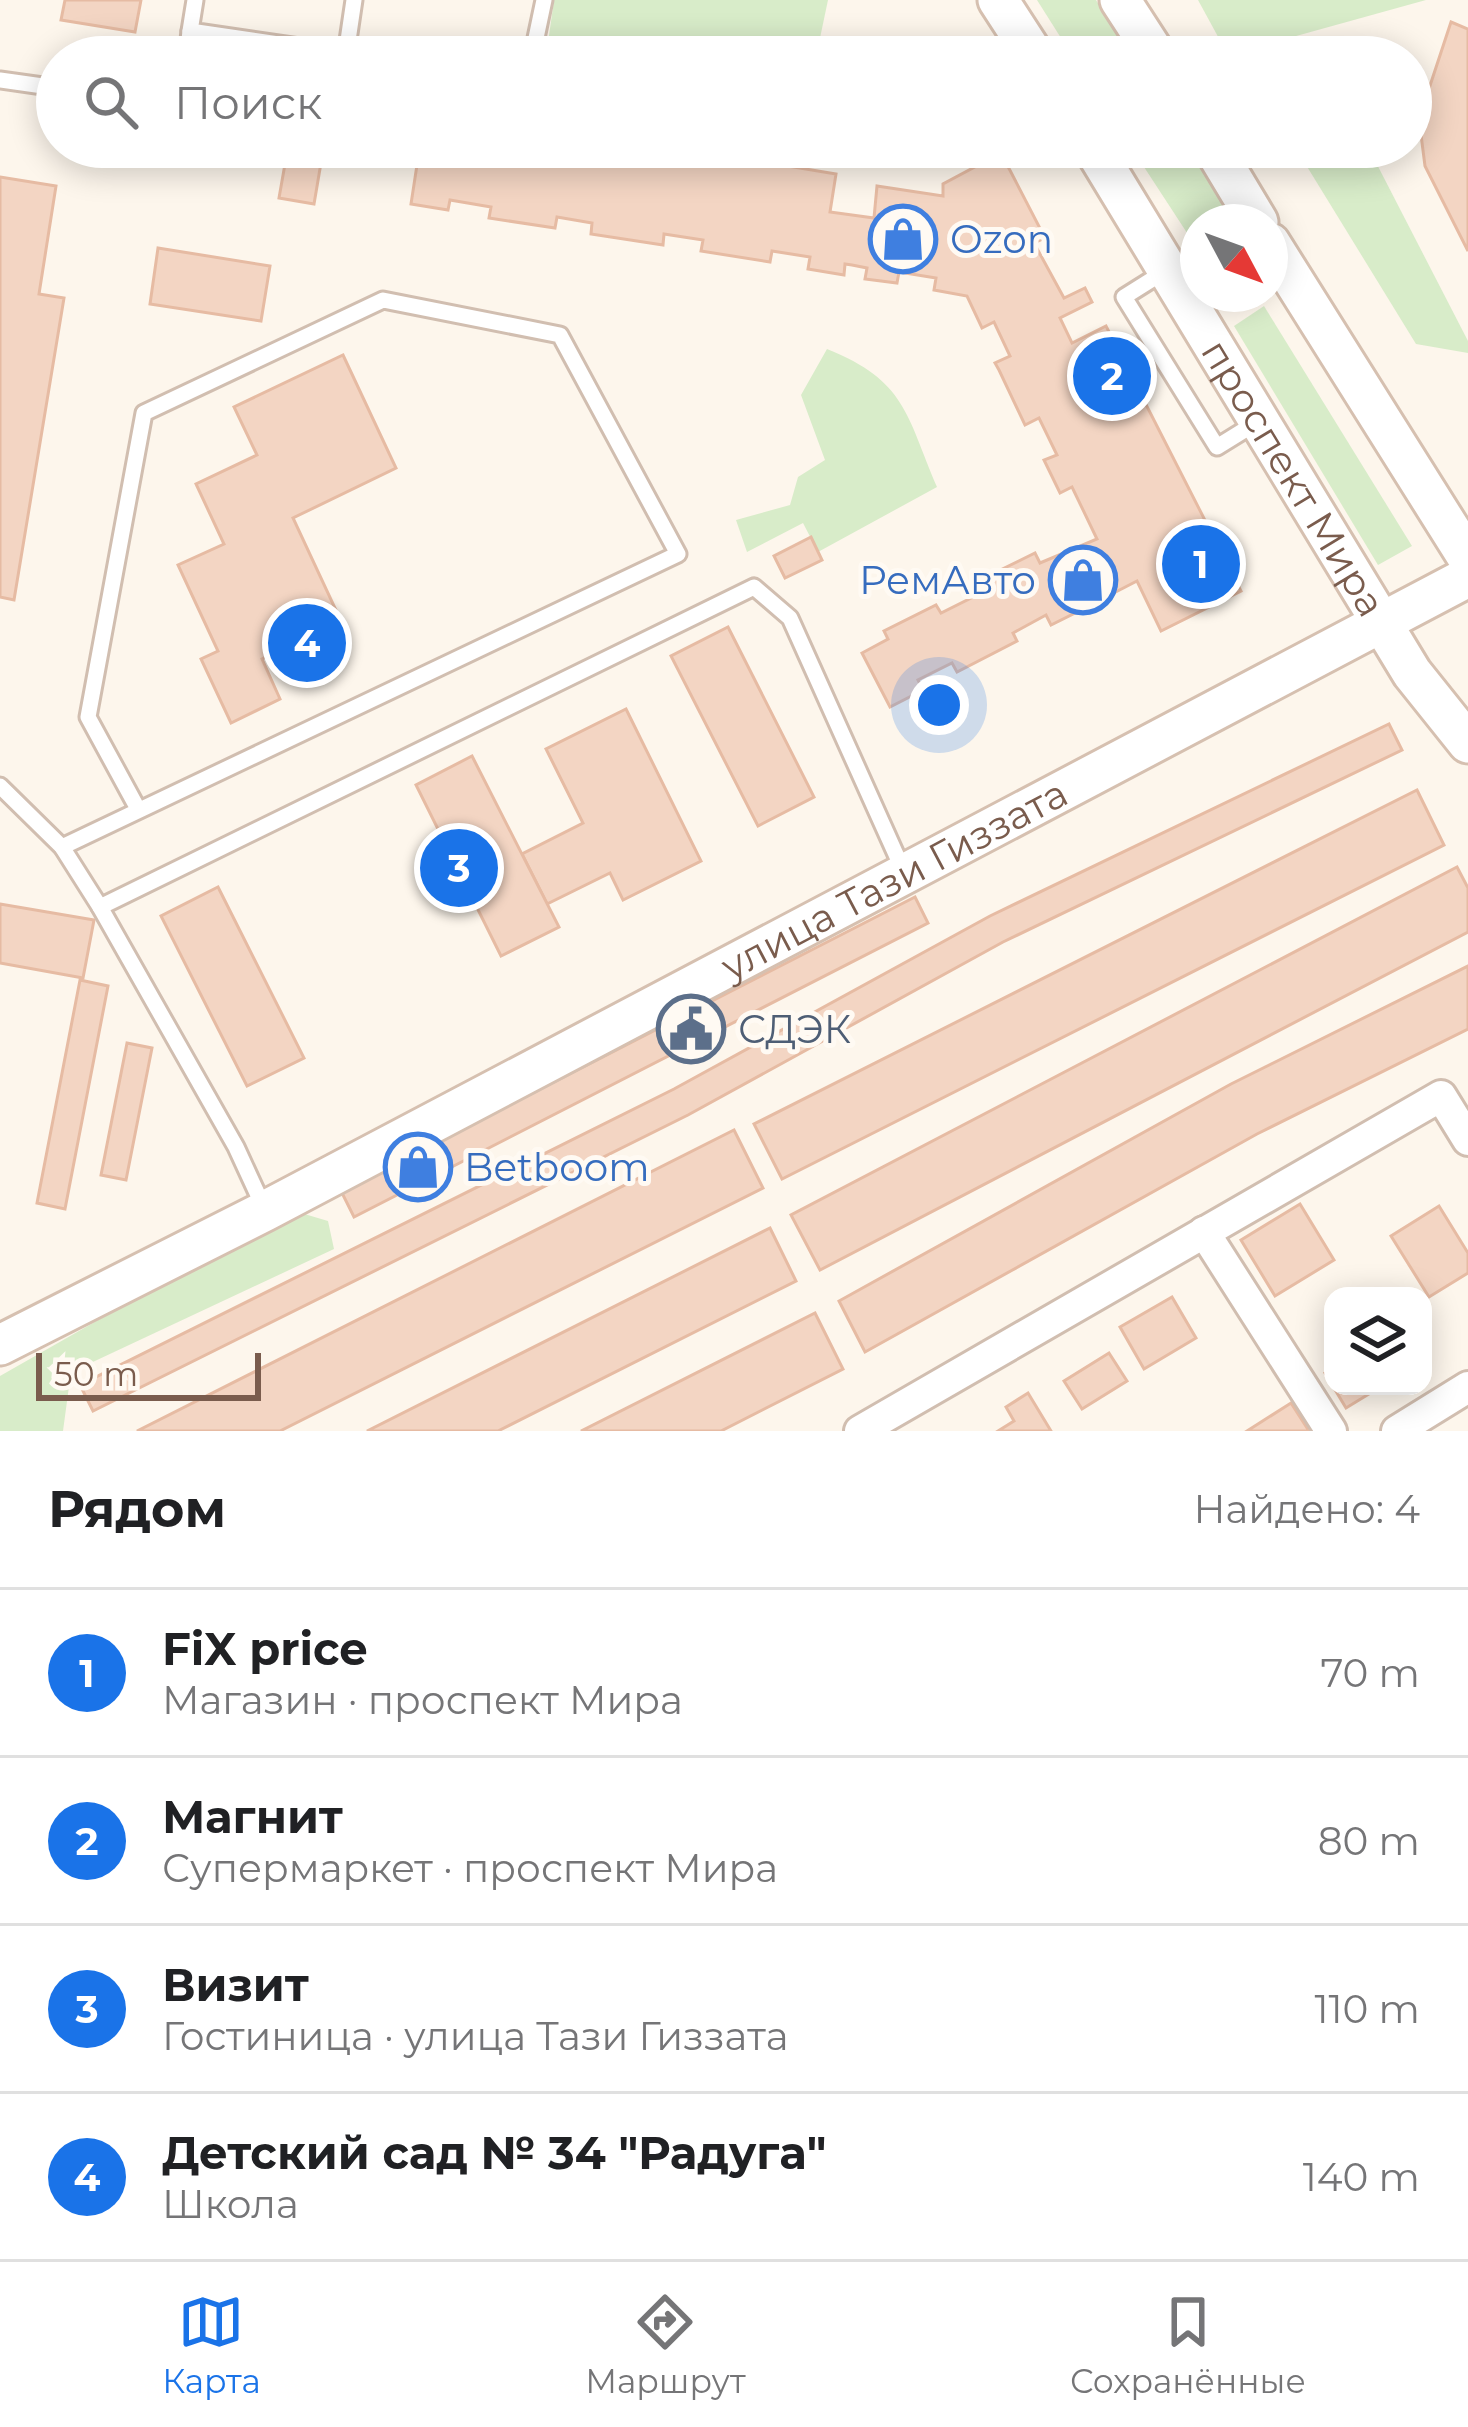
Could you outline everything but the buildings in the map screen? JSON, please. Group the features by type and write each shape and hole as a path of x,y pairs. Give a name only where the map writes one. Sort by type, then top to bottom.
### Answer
{"street":[{"path":"998,0 1021,36"},
{"path":"1120,0 1143,36"},
{"name":"проспект Мира","path":"1106,168 1180,279"},
{"path":"1225,168 1246,204"},
{"path":"1288,274 1468,558"},
{"name":"проспект Мира","path":"1205,312 1259,420 1412,673 1468,743"},
{"name":"улица Тази Гиззата","path":"0,1345 266,1211 903,870 1468,577"},
{"path":"860,1431 1441,1096 1468,1140"},
{"path":"1204,1232 1331,1431"},
{"path":"1397,1431 1468,1388"}],"lane":[{"path":"190,36 195,0"},
{"path":"349,36 354,0"},
{"path":"536,36 544,0"},
{"path":"190,31 224,36"},
{"path":"0,80 36,85"},
{"path":"1170,268 1124,297 1217,447 1259,420"},
{"path":"62,848 678,554 560,335 383,299 144,413 88,717 138,809"},
{"path":"100,907 754,587 790,619 903,870"},
{"path":"0,786 62,848 100,907 236,1147 266,1211"}],"green space":[{"path":"554,0 828,0 820,36 549,36"},
{"path":"1037,0 1096,0 1119,36 1060,36"},
{"path":"1198,0 1426,0 1296,36 1218,36"},
{"path":"1145,168 1201,168 1223,204 1180,204 1180,222"},
{"path":"1308,168 1379,168 1468,341 1468,353 1416,344"},
{"path":"1255,312 1268,312 1412,546 1378,565 1234,326"},
{"path":"827,349 888,387 909,420 937,487 818,552 803,523 747,552 736,520 790,505 798,477 825,460 801,395"},
{"path":"301,1213 328,1221 334,1249 80,1368 70,1379 63,1431 0,1431 0,1376 272,1221"}],"place":[{"name":"Ozon","path":"903,239"},
{"name":"Магнит","path":"1112,376"},
{"name":"FiX price","path":"1201,564"},
{"name":"РемАвто","path":"1083,580"},
{"name":"Детский сад № 34 \"Радуга\"","path":"307,643"},
{"name":"Визит","path":"459,868"},
{"name":"СДЭК","path":"691,1029"},
{"name":"Betboom","path":"418,1167"}]}
